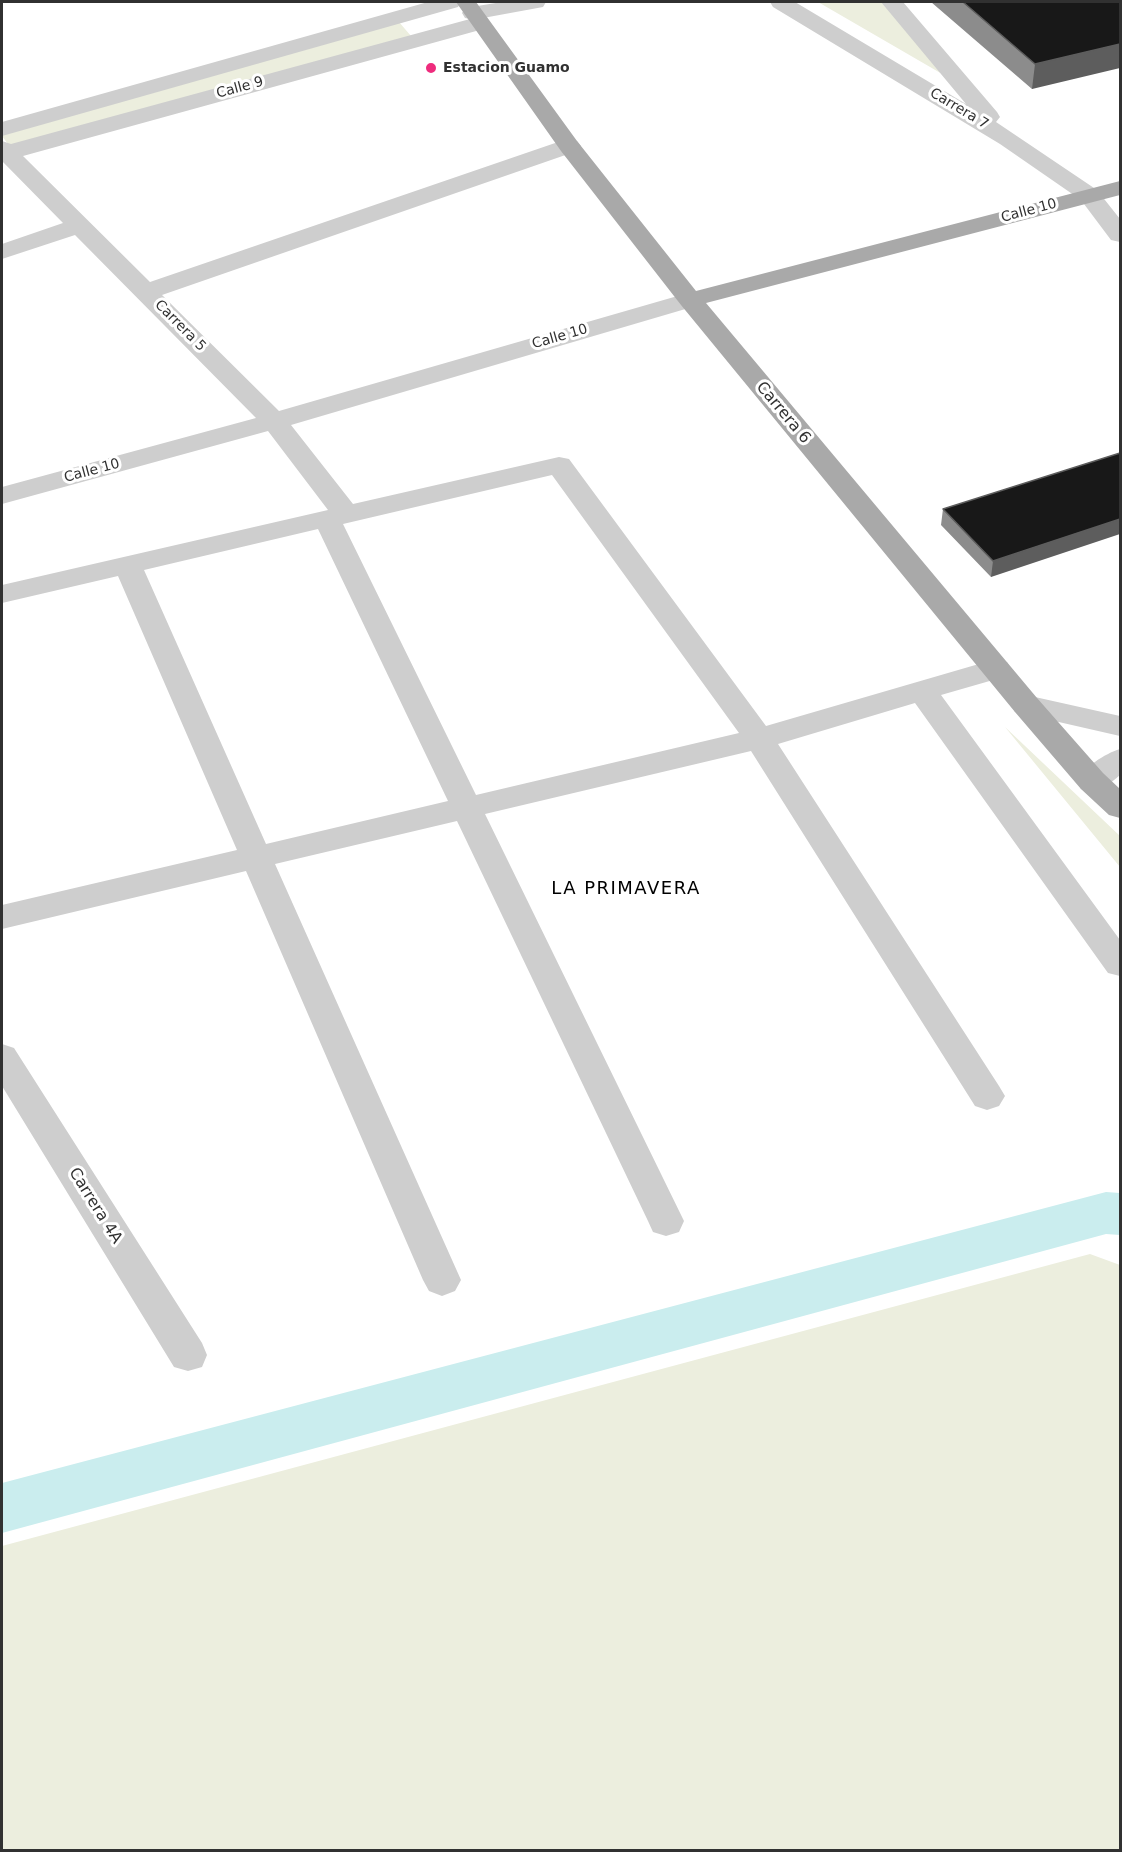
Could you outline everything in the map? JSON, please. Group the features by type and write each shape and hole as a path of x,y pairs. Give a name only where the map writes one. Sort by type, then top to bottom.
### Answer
{"main road":[{"name":"Carrera 6","path":"467,10 569,146 690,300 1026,705 1092,781 1120,807"},
{"name":"Calle 10","path":"690,300 1120,188"}],"street":[{"name":"Calle 9","path":"3,146 402,8 467,10 536,2"},
{"name":"Carrera 7","path":"782,2 1008,139 1089,195 1120,235"},
{"path":"892,2 1008,139"},
{"name":"Calle 9","path":"3,146 467,10"},
{"name":"Carrera 5","path":"3,146 274,420 336,516 467,808 666,1221"},
{"path":"146,292 569,146"},
{"path":"1089,195 1120,212"},
{"path":"2,252 80,225"},
{"name":"Calle 10","path":"2,496 690,300"},
{"path":"2,594 559,465 759,739 987,1096"},
{"path":"128,565 442,1280"},
{"path":"2,917 759,739 996,669"},
{"path":"921,690 1120,964"},
{"path":"1026,705 1120,726"},
{"path":"1092,781 1120,760"},
{"name":"Carrera 4A","path":"2,1057 188,1355"}],"green space":[{"path":"818,2 885,2 968,89"},
{"path":"399,22 411,36 11,148 2,136 2,134"},
{"path":"1005,727 1120,836 1120,867"},
{"path":"1090,1254 1120,1265 1120,1850 2,1850 2,1546"}],"building":[{"path":"963,2 1120,2 1120,44 1035,64"},
{"path":"1120,453 1120,519 993,561 943,509"}],"waterway":[{"path":"2,1508 1106,1213 1120,1214"}],"place":[{"name":"Estacion Guamo","path":"431,68"}],"district":[{"name":"LA PRIMAVERA","path":"626,889"}]}
